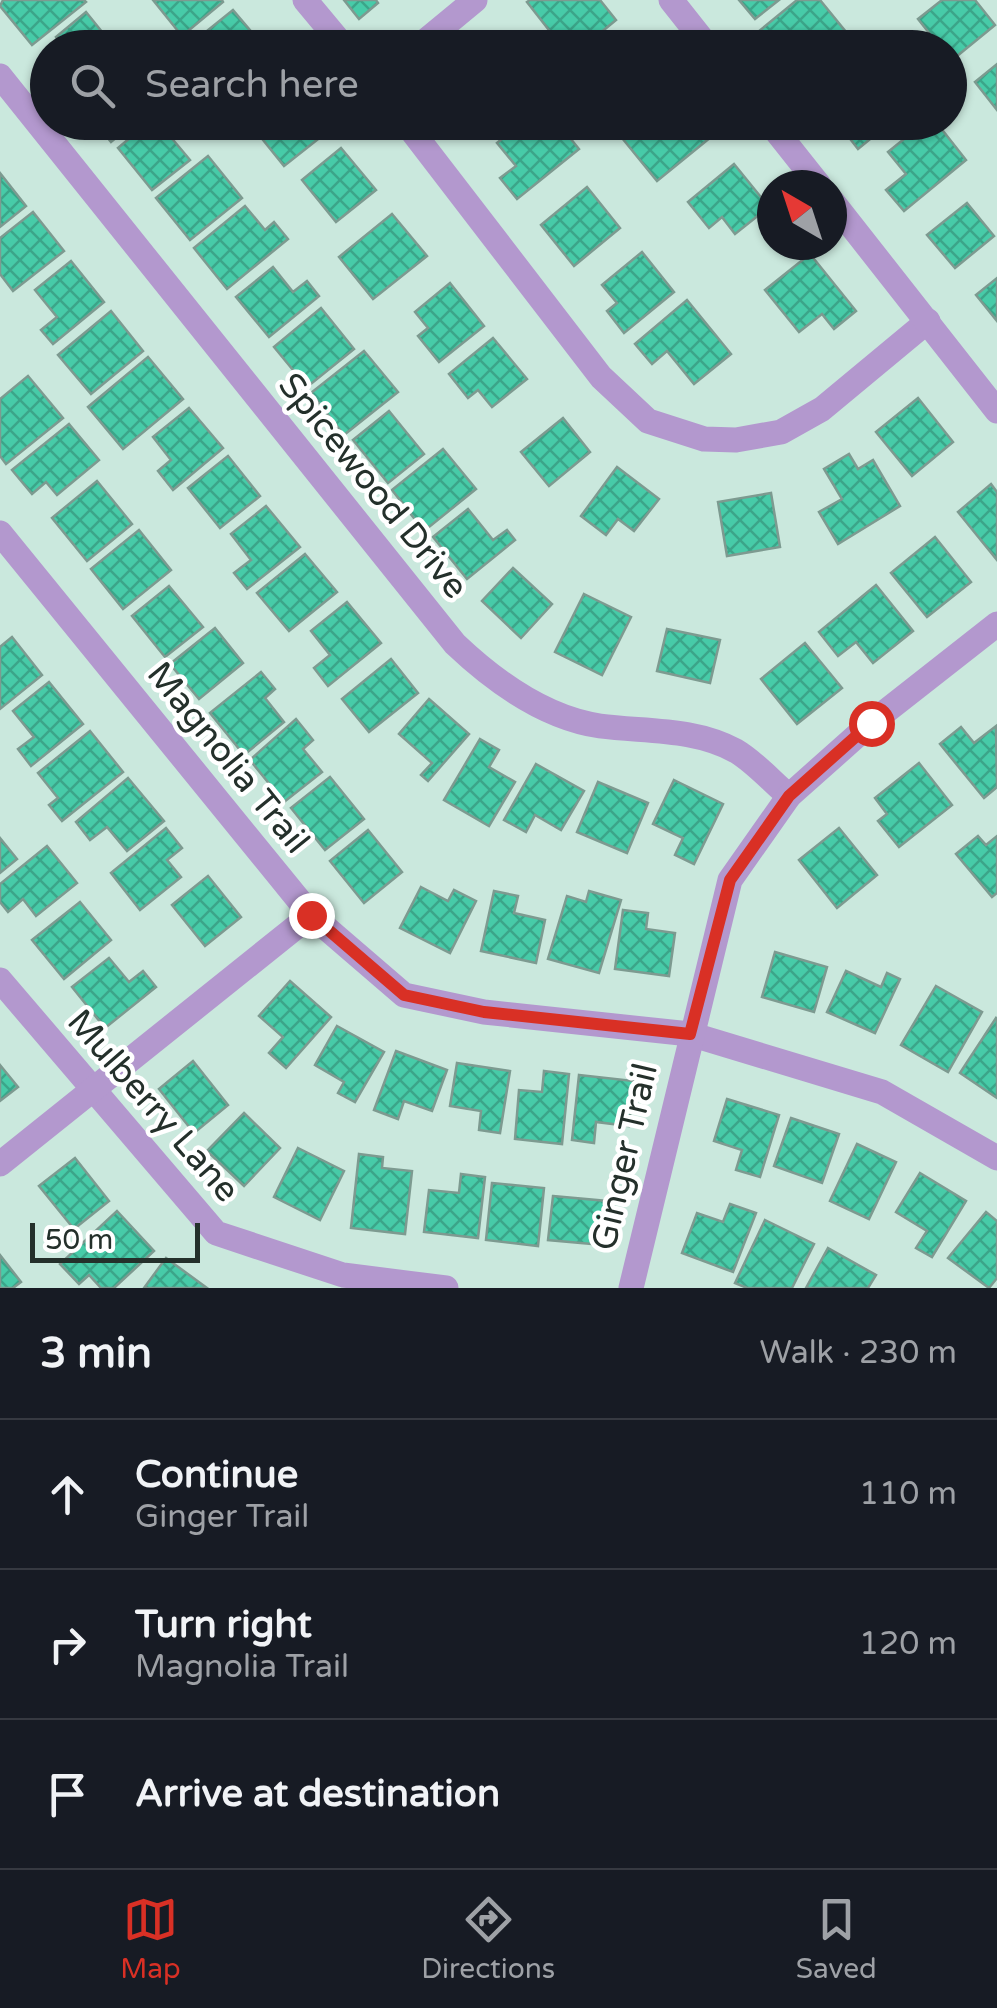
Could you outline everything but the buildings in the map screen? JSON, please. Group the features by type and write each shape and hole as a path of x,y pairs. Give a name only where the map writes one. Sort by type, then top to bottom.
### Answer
{"street":[{"path":"305,0 330,30"},
{"path":"440,30 476,0"},
{"path":"670,0 694,30"},
{"name":"Spicewood Drive","path":"0,76 30,113"},
{"name":"Spicewood Drive","path":"51,140 455,644 485,672 548,710 596,726 688,734 736,752 789,796"},
{"path":"419,140 601,378 648,421 704,439 736,440 781,432 822,409 928,321"},
{"path":"783,140 807,170"},
{"path":"847,221 997,411"},
{"name":"Magnolia Trail","path":"0,533 311,915 404,995 484,1012 690,1034 882,1092 997,1158"},
{"name":"Ginger Trail","path":"631,1288 730,880 789,796 871,723 997,624"},
{"path":"0,1164 311,915"},
{"name":"Mulberry Lane","path":"0,980 216,1233 343,1275 446,1288"}],"route":[{"path":"311,915 404,995 484,1012 690,1034 730,880 789,796 871,723"}]}
